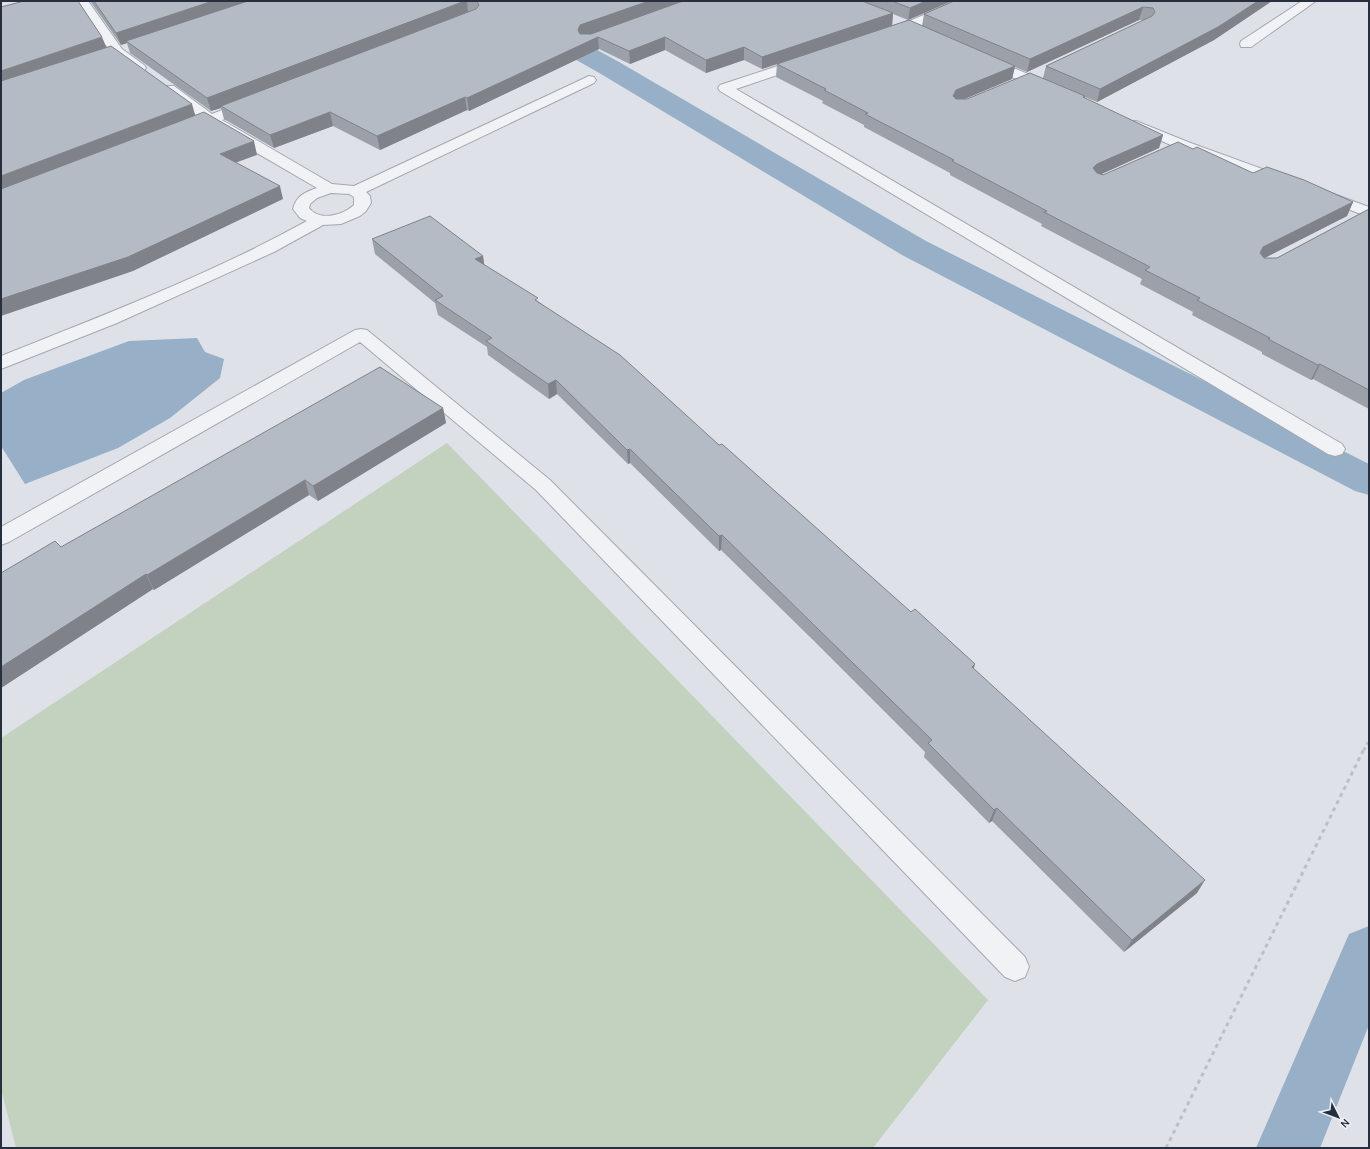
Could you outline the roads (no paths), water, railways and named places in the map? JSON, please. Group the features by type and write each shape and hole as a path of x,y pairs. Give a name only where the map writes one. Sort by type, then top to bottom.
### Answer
{"street":[{"path":"82,1 117,52 148,74"},
{"path":"872,38 916,29 966,1"},
{"path":"1246,44 1310,1"},
{"path":"888,17 916,29"},
{"path":"103,57 132,47"},
{"path":"972,54 1063,94"},
{"path":"821,56 725,88 1335,449"},
{"path":"1015,85 1041,73"},
{"path":"355,191 589,80"},
{"path":"161,83 210,120 329,189"},
{"path":"174,134 262,100"},
{"path":"1126,121 1183,145 1294,185"},
{"path":"1162,154 1183,145"},
{"path":"1,363 111,319 268,249 320,220 342,218 359,210 363,204 361,195 355,191 339,188 329,189 311,195 301,204 301,210 304,214 320,220"},
{"path":"1309,190 1369,212"},
{"path":"1348,223 1369,212"},
{"path":"1,536 361,334 543,485 1015,967"}],"water":[{"path":"197,338 205,352 224,359 220,378 170,418 118,448 25,484 1,446 1,393 24,380 129,341"}],"waterway":[{"path":"490,1 610,68 914,248 1369,481"},
{"path":"1288,1148 1369,953"}]}
